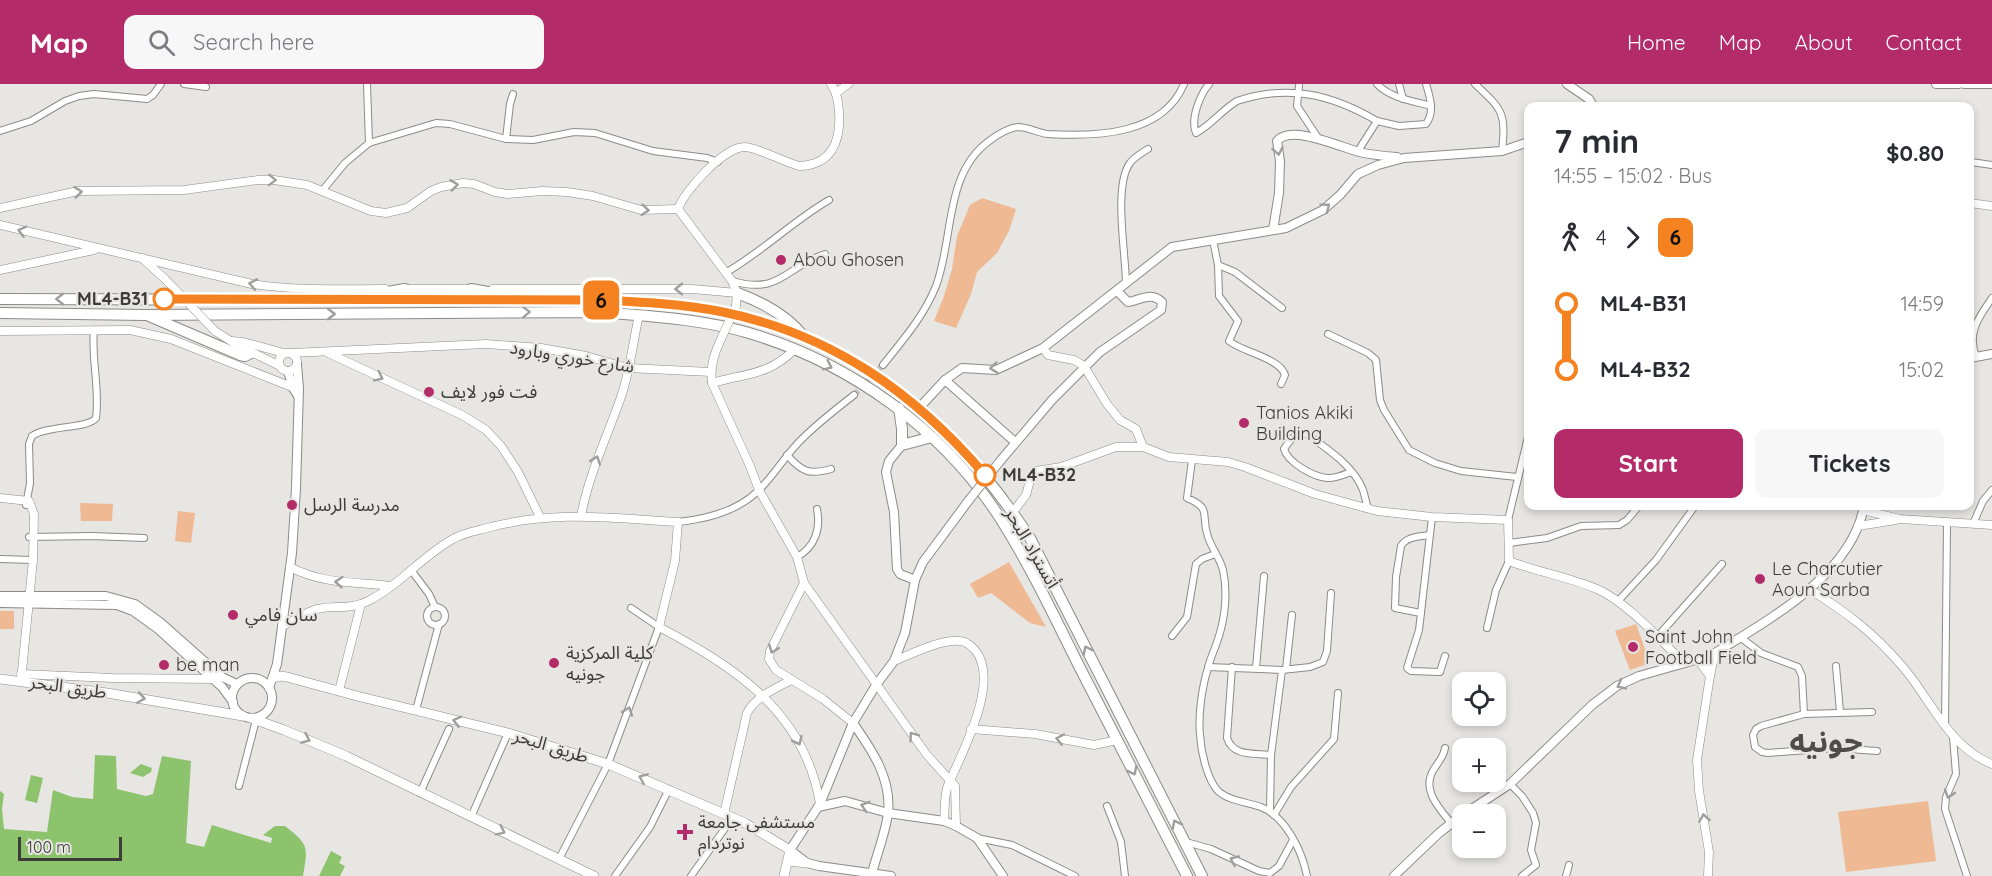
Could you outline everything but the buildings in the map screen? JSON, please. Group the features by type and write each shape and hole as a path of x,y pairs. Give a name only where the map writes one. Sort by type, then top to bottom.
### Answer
{"highway":[{"path":"350,299 405,289"},
{"path":"471,290 537,300"},
{"path":"737,292 760,302 782,316 795,325 804,337"},
{"name":"أتستراد البحر","path":"0,298 628,301 707,309 804,337 885,380 919,408 970,458 1013,512 1030,538 1202,876"},
{"name":"أتستراد البحر","path":"0,313 146,315 601,312 639,315 735,329 795,349 845,374 899,408 932,437 974,481 1005,526 1042,592 1186,876"},
{"path":"146,315 240,355 245,356 251,352"},
{"path":"899,408 902,445 932,437"}],"main road":[{"path":"1567,84 1591,102"},
{"path":"1936,84 1959,84"},
{"path":"1965,84 1992,84"},
{"path":"1273,230 1279,193 1280,161 1276,141 1281,137 1290,135 1318,138 1358,151 1404,158 1502,151 1524,143"},
{"path":"919,408 945,380 962,368 992,370 1001,368 1043,348 1172,247 1286,228 1323,210 1340,195 1355,176 1404,158"},
{"path":"784,876 790,850 819,805 854,723 876,685 894,661 905,633 915,580 923,562 1000,460 1084,366 1118,338 1161,310 1162,302 1155,297 1128,302 1117,291"},
{"path":"1974,358 1992,354"},
{"path":"0,596 117,605 134,611 219,681 238,712 250,718 264,714 269,710 273,696 271,683 290,567 297,488 297,363"},
{"path":"285,369 296,391"},
{"path":"945,380 1016,442"},
{"path":"902,445 889,461 886,472 894,512 897,569 900,574 915,580"},
{"path":"1480,804 1510,784 1604,694 1627,681 1715,653 1809,590 1824,577 1845,551 1863,510"},
{"path":"0,603 28,598"},
{"name":"طريق البحر","path":"271,683 280,676 287,677 508,733 608,764 728,815 790,850"},
{"name":"طريق البحر","path":"0,679 21,677 250,718 284,729 346,756 594,876"},
{"path":"219,681 237,684 249,678 255,678 271,683"},
{"path":"233,702 237,684"},
{"path":"854,723 872,749 882,770 887,791 888,813 872,875"},
{"path":"819,805 845,801 888,813 944,821 977,838 1003,876"},
{"path":"1394,876 1450,823"},
{"path":"790,850 807,863"},
{"path":"788,861 891,876"}],"street":[{"path":"0,131 31,121 65,100 94,94 147,99 161,84"},
{"path":"184,84 206,87"},
{"path":"367,84 369,144"},
{"path":"678,209 684,195 733,150 746,147 799,166 808,166 825,158 834,149 838,139 836,93 831,84"},
{"path":"836,93 848,84"},
{"path":"883,365 920,317 934,289 947,249 953,202 962,175 977,150 1003,132 1018,127 1046,134 1090,135 1122,130 1160,115 1172,105 1184,84"},
{"path":"1209,84 1200,101 1194,125 1196,133 1229,106 1251,94 1269,88 1299,86 1343,101 1377,121 1399,126 1426,124 1430,117 1431,105 1426,84"},
{"path":"1377,84 1403,99 1431,105"},
{"path":"1399,84 1403,99"},
{"path":"1475,84 1502,113 1504,130 1502,151"},
{"path":"1299,86 1298,106 1318,138"},
{"path":"506,139 513,94"},
{"path":"1358,151 1377,121"},
{"path":"322,190 345,163 369,144 436,123 450,124 506,139 534,140 574,132 595,133 653,151 718,162"},
{"path":"1126,284 1121,222 1122,192 1129,164 1148,149"},
{"path":"1974,162 1992,165"},
{"path":"0,208 78,191 183,190 258,180 290,182 322,190 372,211 386,213 407,208 431,191 441,187 463,183 508,194 542,191 567,192 593,196 641,210 678,209"},
{"path":"727,272 803,215 829,200"},
{"path":"1974,204 1992,206"},
{"path":"678,209 727,272 737,292 736,306 713,357 712,383 759,490 797,557 804,583 934,764 951,781 955,788 956,826"},
{"path":"0,225 252,284 281,288 682,289 737,292"},
{"path":"1213,240 1218,265 1219,296 1238,321 1229,341 1235,347 1252,352 1281,367 1285,375 1281,384"},
{"path":"0,270 99,249"},
{"path":"732,281 745,285 770,284 809,260 825,254"},
{"path":"142,257 215,331 230,341 285,369 292,370 307,352"},
{"path":"1218,265 1235,272 1282,308"},
{"path":"1974,330 1992,298"},
{"path":"581,516 595,460 621,395 639,315"},
{"path":"21,677 31,559 27,503 30,483 29,441 32,436 47,429 90,423 95,420 98,395 94,330"},
{"path":"0,331 130,330 171,339 275,380 296,391"},
{"path":"1328,333 1368,353 1376,360 1380,400 1409,450 1435,463 1461,471 1517,477"},
{"name":"شارع خوري وبارود","path":"230,341 288,353 486,344 541,348 586,356 628,368 711,372"},
{"path":"1043,348 1048,355 1074,360 1084,366 1107,404 1120,420 1136,429 1143,447"},
{"path":"712,383 762,372 779,363 795,349"},
{"path":"285,369 280,359 288,353 297,363"},
{"path":"326,353 452,410 493,436 518,472 540,517"},
{"path":"275,380 285,369"},
{"path":"282,626 313,610 349,608 361,604 391,586 445,544 463,534 512,521 540,517 581,516 678,522 715,515 738,505 759,490 787,455 825,418 854,395"},
{"path":"1351,472 1328,478 1316,476 1294,462 1284,450 1297,434 1305,433 1351,472 1362,489 1368,509"},
{"path":"1013,512 1026,495 1031,477 1036,471 1061,467 1116,447 1143,447 1169,457 1228,462 1315,494 1368,509 1432,517 1508,520"},
{"path":"1486,628 1496,590 1509,561 1508,520 1524,452"},
{"path":"787,455 804,471 831,469"},
{"path":"1192,460 1187,498 1202,506 1204,526 1223,572 1225,605 1218,640 1208,668 1200,735 1213,782 1224,795 1272,813 1302,854 1307,876"},
{"path":"1973,524 1983,501 1992,490"},
{"path":"0,501 27,503"},
{"path":"797,557 806,552 814,541 818,526 818,509"},
{"path":"1509,543 1547,538 1581,526 1619,525 1636,510"},
{"path":"1618,601 1656,560 1692,510"},
{"path":"1871,510 1900,519 1992,525"},
{"path":"1432,517 1419,630 1407,668 1408,670 1440,672 1445,656"},
{"path":"1858,526 1900,519"},
{"path":"559,859 608,764 659,627 675,561 678,522"},
{"path":"1945,726 1947,523"},
{"path":"1421,613 1395,608 1396,577 1403,542 1411,538 1430,535"},
{"path":"31,537 144,538"},
{"path":"1172,636 1187,617 1196,564 1215,554"},
{"path":"0,559 31,559"},
{"path":"1509,561 1587,585 1618,601 1684,663"},
{"path":"1657,637 1722,564"},
{"path":"290,567 306,575 329,581 391,586"},
{"path":"411,570 429,594 435,607"},
{"path":"1256,668 1264,576"},
{"path":"804,583 770,651 769,659 772,666 823,699 854,723"},
{"path":"1809,590 1845,611 1883,644 1912,677 1953,737 1978,757 1992,764"},
{"path":"798,596 811,593"},
{"path":"1208,668 1284,669 1310,667 1323,662 1327,651 1331,593"},
{"path":"339,691 361,604"},
{"path":"435,607 442,609 445,615 444,621 439,624 432,624 427,617 428,611 435,607"},
{"path":"631,608 659,627 722,662 762,695 793,731 810,766 819,805"},
{"path":"1272,813 1271,755 1292,615"},
{"path":"416,710 439,624"},
{"path":"1740,637 1761,653 1798,667 1802,676 1804,714"},
{"path":"894,661 948,642 964,641 979,656 985,678 982,695 971,729 947,786 944,821"},
{"path":"1708,876 1709,852 1699,791 1697,760 1715,653"},
{"path":"1698,660 1710,676"},
{"path":"1836,666 1840,712"},
{"path":"1232,667 1227,738 1229,744 1236,751 1271,755"},
{"name":"طريق البحر","path":"21,677 219,681"},
{"path":"691,876 728,815 747,713 762,695 791,680"},
{"path":"1272,813 1291,787 1334,739 1338,693"},
{"path":"1872,712 1804,714 1759,727 1753,735 1755,747 1768,753 1835,748 1877,751"},
{"path":"239,786 250,718"},
{"path":"420,793 449,729"},
{"path":"971,729 1035,734 1094,745 1117,740"},
{"path":"471,817 508,733"},
{"path":"1953,737 1956,774 1947,796 1945,809 1967,876"},
{"path":"1445,747 1443,756 1431,775 1429,788 1433,799 1450,823"},
{"path":"1510,784 1529,804 1536,823 1531,844 1536,865 1522,876"},
{"path":"615,876 650,827 669,789"},
{"path":"1107,806 1121,842 1125,876"},
{"path":"977,838 1012,845 1075,876"},
{"path":"1186,843 1211,849 1259,871 1270,873 1279,866 1293,840"},
{"path":"1566,876 1569,865"}],"shaded area":[{"path":"982,198 1016,209 1009,231 997,253 977,272 971,294 956,328 934,321 952,269 957,236 970,205"},
{"path":"80,503 113,504 112,521 81,521"},
{"path":"178,511 195,513 191,543 175,541"},
{"path":"1009,562 1046,627 1030,623 991,593 978,598 970,584"},
{"path":"0,611 14,611 14,629 0,629"},
{"name":"Saint John Football Field","path":"1636,624 1650,663 1630,670 1615,631"},
{"path":"95,755 116,756 117,789 146,796 153,794 162,756 191,761 186,843 204,847 212,825 271,843 272,838 263,835 275,826 285,826 303,842 305,847 303,876 0,876 0,791 4,794 2,809 4,829 47,832 53,790 72,797 93,799"},
{"path":"141,764 152,768 151,772 143,777 130,773"},
{"path":"31,775 43,778 37,803 25,800"},
{"path":"1928,801 1936,861 1846,872 1838,812"},
{"path":"331,851 342,857 339,863 345,866 340,876 319,876"}],"tunnel":[{"path":"854,395 883,365"}],"bus line":[{"name":"6","path":"164,299 600,300 653,303 724,312 804,337 854,361 885,380 932,420 985,475"}],"place":[{"name":"Abou Ghosen","path":"781,260"},
{"name":"ML4-B31","path":"164,299"},
{"name":"فت فور لايف","path":"429,392"},
{"name":"Tanios Akiki Building","path":"1244,423"},
{"name":"ML4-B32","path":"985,475"},
{"name":"مدرسة الرسل","path":"292,505"},
{"name":"Le Charcutier Aoun Sarba","path":"1760,579"},
{"name":"سان فامي","path":"233,615"},
{"name":"Saint John Football Field","path":"1633,647"},
{"name":"كلية المركزية جونيه","path":"554,663"},
{"name":"be man","path":"164,665"},
{"name":"مستشفى جامعة نوتردام","path":"685,832"}],"district":[{"name":"جونيه","path":"1826,742"}]}
